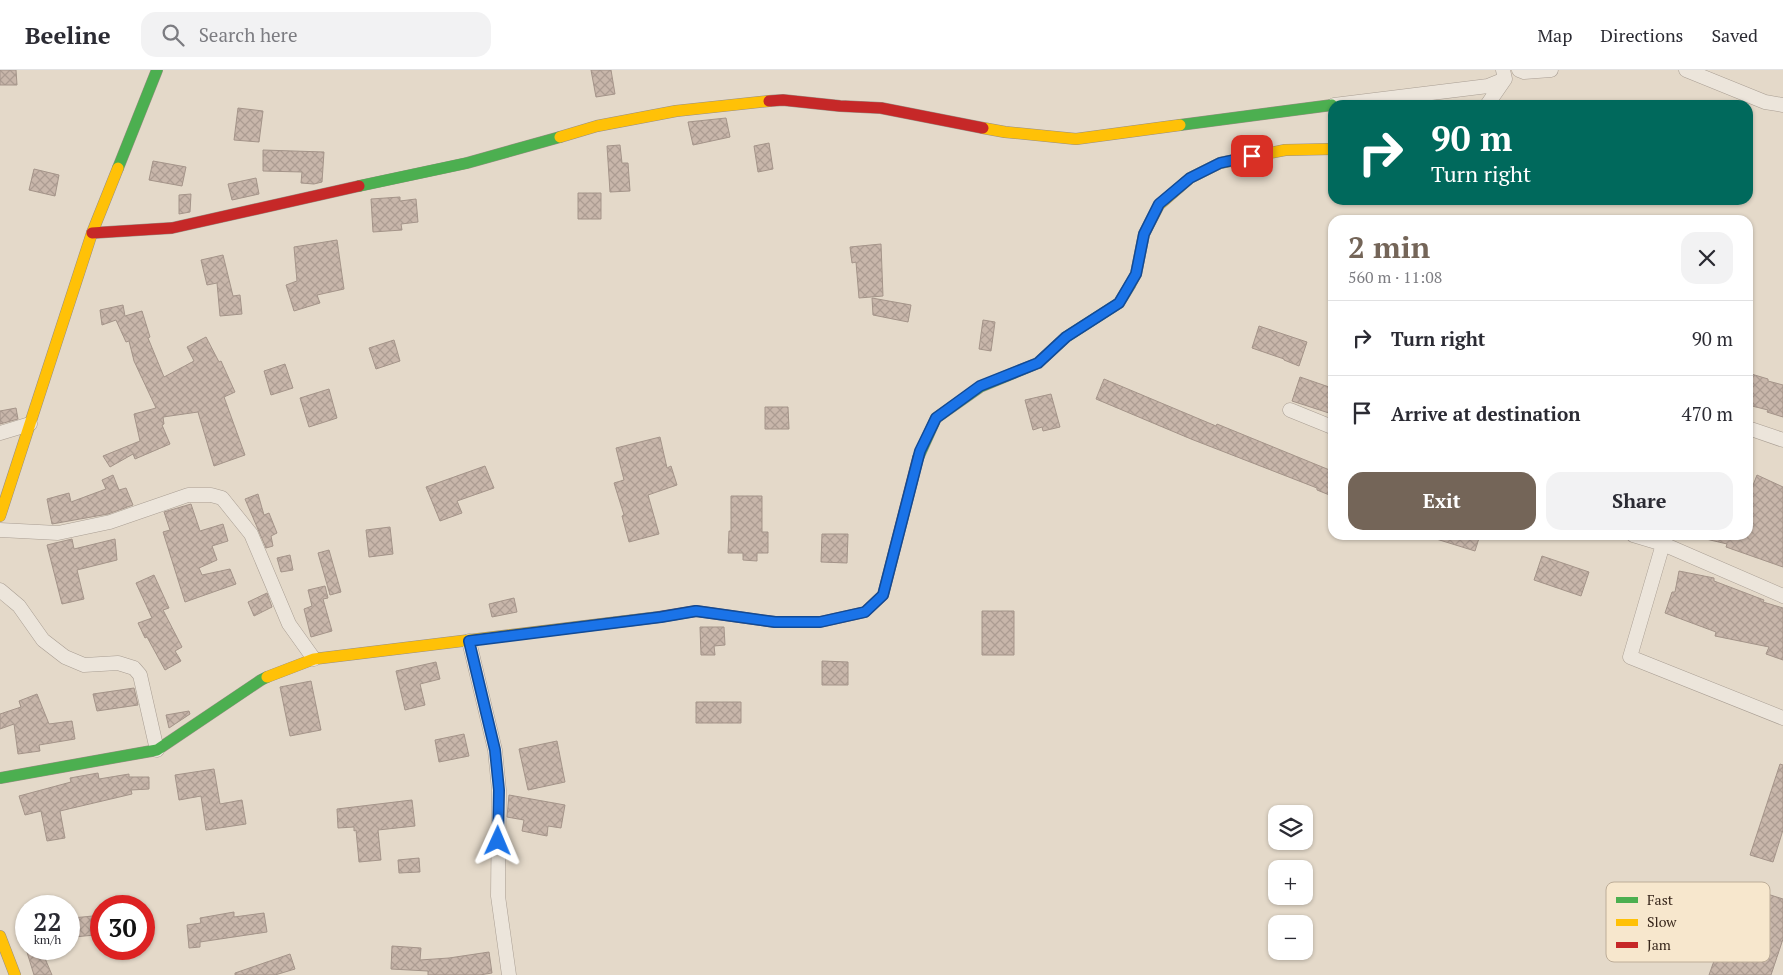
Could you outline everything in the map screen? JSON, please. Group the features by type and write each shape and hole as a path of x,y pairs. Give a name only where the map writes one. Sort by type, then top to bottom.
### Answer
{"street":[{"path":"0,516 92,233 157,70"},
{"path":"1518,70 1524,72 1551,70"},
{"path":"1686,70 1765,102 1783,105"},
{"path":"1490,100 1504,74"},
{"path":"1374,100 1488,86 1504,74"},
{"path":"92,233 172,228 467,163 597,126 676,111 773,101 783,100 881,108 1005,132 1076,139 1328,106"},
{"path":"0,778 157,750 212,715 261,680 314,659 661,617 696,611 775,622 820,622 865,612 883,595 920,451 936,418 980,386 1038,363 1066,337 1119,303 1136,274 1144,234 1159,204 1190,178 1220,163 1285,150 1328,149"},
{"path":"1290,410 1328,425"},
{"path":"0,433 30,424"},
{"path":"1753,430 1783,440"},
{"path":"0,530 58,532 110,522 188,495 211,495 222,498 251,534 290,624 314,659"},
{"path":"1783,596 1665,540 1630,657 1783,718"},
{"path":"0,590 18,606 43,640 65,657 84,665 118,663 134,668 140,675 157,750"},
{"path":"469,641 495,750 499,790 498,896 509,975"},
{"path":"0,936 15,975"}],"building":[{"path":"0,70 16,70 17,85 0,85"},
{"path":"591,70 611,70 615,94 596,97"},
{"path":"238,108 263,111 259,142 234,140"},
{"path":"726,118 730,137 693,145 688,122"},
{"path":"769,143 773,169 758,172 754,146"},
{"path":"620,145 622,163 628,163 630,191 610,192 607,146"},
{"path":"263,150 324,152 322,182 314,184 301,183 302,172 263,171"},
{"path":"153,161 186,167 182,186 149,180"},
{"path":"34,169 59,175 55,196 29,190"},
{"path":"256,178 259,194 232,200 228,184"},
{"path":"578,193 601,193 601,219 578,219"},
{"path":"191,194 190,212 179,214 179,195"},
{"path":"400,197 400,201 416,199 418,222 401,224 402,230 373,232 371,199"},
{"path":"337,240 344,289 317,295 320,303 294,311 286,285 297,281 294,247"},
{"path":"881,244 883,296 859,298 856,262 852,263 850,247"},
{"path":"223,255 233,296 240,295 242,314 220,316 217,283 207,285 201,260"},
{"path":"872,298 911,305 908,322 873,315"},
{"path":"123,305 125,316 142,311 150,337 148,338 164,377 194,361 187,347 206,337 219,362 221,361 235,392 224,397 245,455 214,466 198,412 163,417 164,424 162,425 170,444 135,459 133,454 110,467 103,456 140,441 134,414 156,408 134,361 129,341 126,342 116,320 102,325 100,310"},
{"path":"983,320 995,322 991,351 979,349"},
{"path":"1259,326 1307,342 1299,366 1252,348"},
{"path":"394,340 400,361 376,369 369,348"},
{"path":"285,364 293,388 271,395 264,371"},
{"path":"1753,374 1783,385 1783,417 1767,412 1768,410 1753,406"},
{"path":"1300,377 1328,387 1328,413 1292,401"},
{"path":"1104,379 1216,426 1217,424 1328,469 1328,494 1317,490 1317,488 1191,439 1096,399"},
{"path":"329,389 337,418 309,427 300,398"},
{"path":"1051,394 1060,427 1043,431 1042,427 1033,430 1025,400"},
{"path":"765,407 788,407 789,429 765,429"},
{"path":"16,408 18,419 0,424 0,411"},
{"path":"660,437 667,468 671,466 677,485 648,495 659,534 629,542 622,516 624,515 614,483 624,480 616,448"},
{"path":"485,466 494,488 457,501 462,513 440,521 426,487"},
{"path":"113,475 119,490 126,488 133,505 108,514 52,524 47,499 69,493 71,502 106,489 102,480"},
{"path":"1757,475 1783,487 1783,567 1726,547 1727,544 1710,540 1753,540 1753,485"},
{"path":"258,494 264,515 269,513 277,533 271,536 273,546 266,548 245,499"},
{"path":"731,496 762,496 762,532 768,532 768,553 757,553 757,561 743,560 743,553 728,553 729,531 731,531"},
{"path":"191,504 200,531 223,524 228,541 212,546 217,560 199,568 202,575 230,569 236,584 185,602 163,532 170,530 164,512"},
{"path":"390,527 393,554 369,557 366,530"},
{"path":"822,534 848,534 847,563 821,562"},
{"path":"72,539 74,549 115,539 117,560 77,570 84,599 62,604 47,545"},
{"path":"1439,540 1478,540 1475,551"},
{"path":"329,550 341,592 330,595 318,553"},
{"path":"290,555 293,570 281,572 277,558"},
{"path":"1542,556 1589,572 1581,596 1534,580"},
{"path":"1679,571 1714,578 1714,581 1764,600 1763,602 1783,608 1783,660 1766,654 1769,647 1715,636 1716,632 1665,613 1672,592 1675,592"},
{"path":"154,575 169,608 163,610 182,647 175,651 181,661 165,670 138,623 152,618 136,583"},
{"path":"325,586 328,598 323,599 332,631 311,637 304,609 312,606 308,590"},
{"path":"267,593 272,607 254,616 248,602"},
{"path":"514,598 517,612 492,617 489,604"},
{"path":"982,611 1014,611 1014,655 982,655"},
{"path":"700,627 724,627 725,645 714,646 715,655 701,655"},
{"path":"822,661 848,662 848,685 822,685"},
{"path":"436,662 440,679 420,684 425,705 405,710 396,671"},
{"path":"311,681 321,730 290,736 280,687"},
{"path":"134,688 138,705 97,711 93,694"},
{"path":"37,694 49,724 72,721 75,739 39,745 40,751 18,754 14,724 0,729 0,714 21,707 19,701"},
{"path":"696,702 741,702 741,723 696,723"},
{"path":"189,711 190,714 169,728 166,715"},
{"path":"464,734 469,756 439,762 435,740"},
{"path":"557,741 565,782 528,790 519,749"},
{"path":"1780,764 1783,765 1783,830 1773,862 1750,855"},
{"path":"214,769 220,804 242,800 246,824 206,830 201,796 179,800 175,775"},
{"path":"98,773 99,779 129,774 129,777 149,777 149,789 131,790 132,794 60,811 65,838 47,841 41,811 25,815 19,796 71,782 70,778"},
{"path":"509,795 565,805 561,828 548,826 547,836 522,831 524,820 507,817"},
{"path":"412,800 415,826 378,830 381,860 359,862 356,830 354,831 354,827 338,828 337,809"},
{"path":"419,858 420,872 399,873 398,860"},
{"path":"1770,895 1783,899 1783,939 1771,975 1709,975 1714,962 1770,962"},
{"path":"234,912 234,917 264,913 267,932 200,942 200,947 189,948 187,925 201,923 200,918"},
{"path":"90,916 90,935 80,936 80,917"},
{"path":"392,946 421,948 420,960 489,952 492,973 480,975 428,975 428,971 391,969"},
{"path":"290,954 295,969 275,975 235,975 235,973"},
{"path":"29,960 46,960 52,975 34,975"}],"traffic: fast":[{"path":"118,168 157,70"},
{"path":"1180,125 1328,106"},
{"path":"359,186 467,163 560,137"},
{"path":"918,458 936,418 980,387 1038,363 1066,337 1119,303 1130,285"},
{"path":"0,778 157,750 267,677"}],"traffic: slow":[{"path":"560,137 597,126 676,111 769,101"},
{"path":"983,128 1076,139 1180,125"},
{"path":"1130,285 1136,274 1144,234 1159,205 1190,178 1220,163 1285,150 1328,149"},
{"path":"0,516 92,233 118,168"},
{"path":"267,677 314,659 659,617"},
{"path":"0,936 15,975"}],"traffic: jam":[{"path":"769,101 783,100 881,108 983,128"},
{"path":"92,233 172,228 359,186"},
{"path":"659,617 696,611 775,622 820,622 865,612 883,595 918,458"}],"route":[{"path":"498,841 499,790 495,750 469,641 696,611 775,622 820,622 865,612 883,595 920,451 936,418 980,386 1038,363 1066,337 1119,303 1136,274 1144,234 1159,204 1190,178 1220,163 1252,156"}]}
